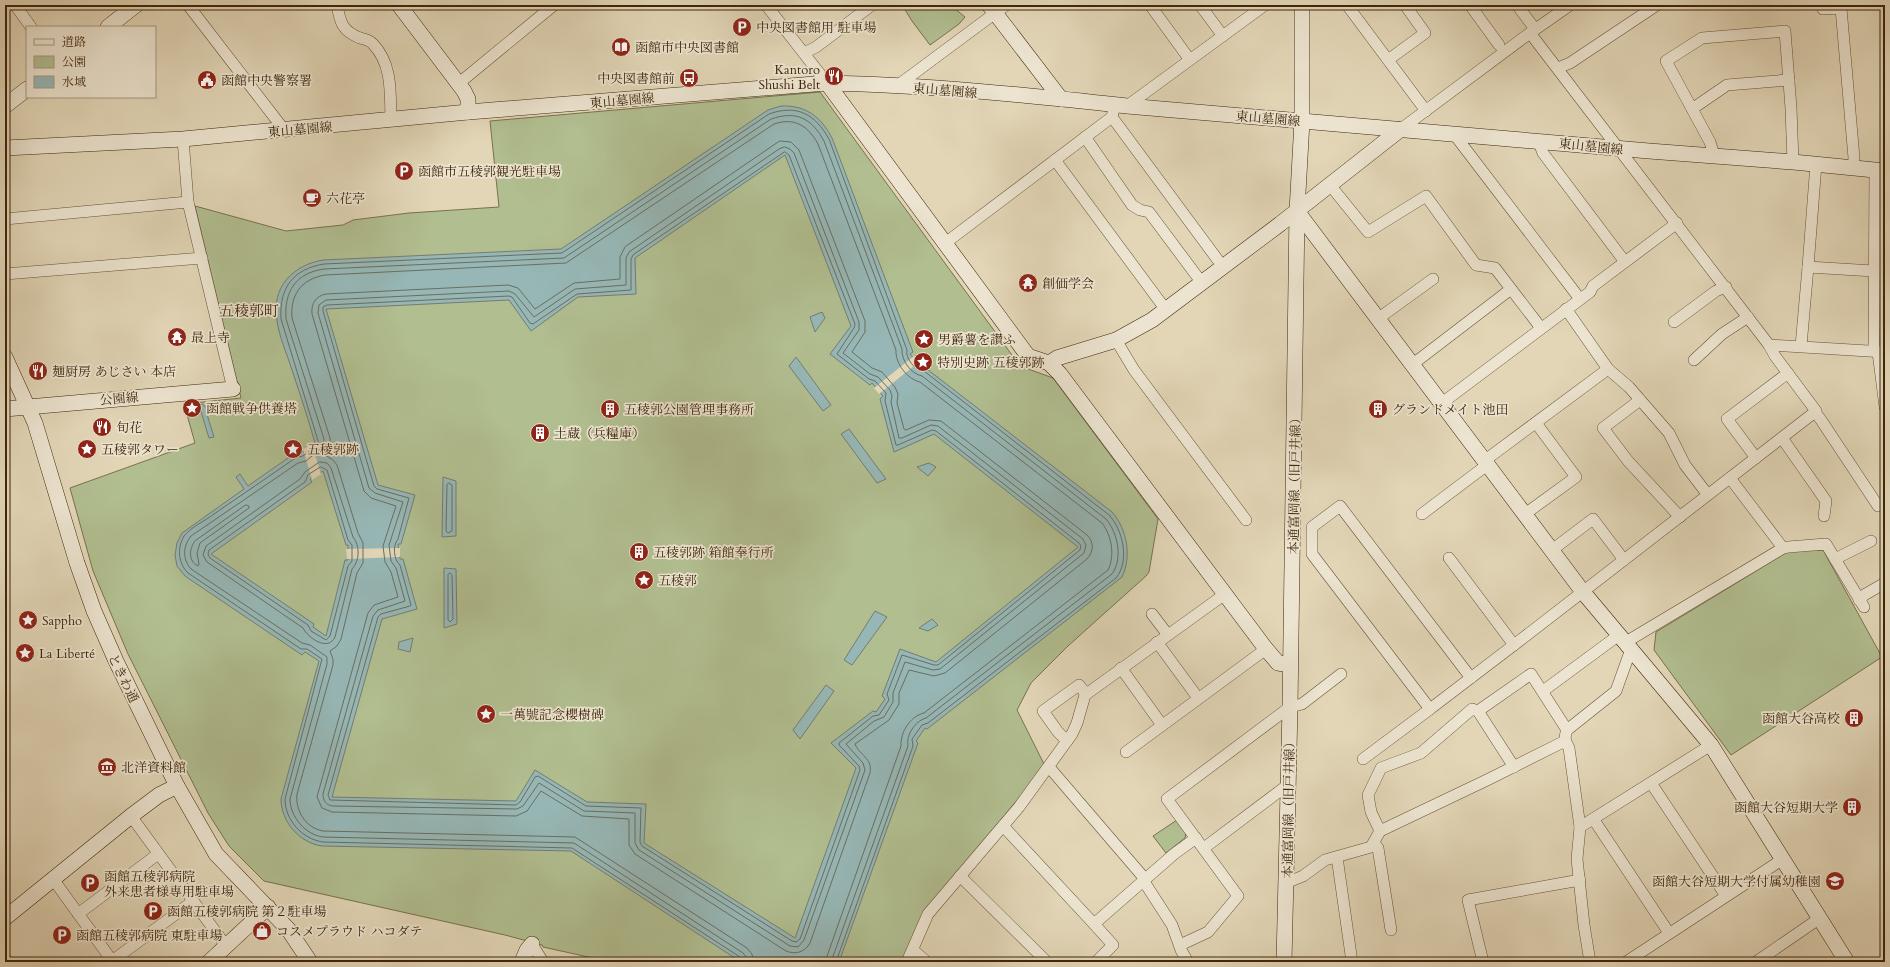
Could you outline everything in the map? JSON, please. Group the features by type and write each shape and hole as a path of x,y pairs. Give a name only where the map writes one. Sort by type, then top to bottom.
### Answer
{"street":[{"path":"15,5 30,26"},
{"path":"109,26 136,5"},
{"path":"188,5 285,131"},
{"path":"337,5 340,21 346,31 370,41 381,54 389,75 391,120"},
{"path":"399,5 468,99 468,112"},
{"path":"458,84 554,5"},
{"path":"766,5 804,52 1028,356 1049,362 1060,374 1266,649 1278,663 1290,665"},
{"path":"804,52 816,47 872,5"},
{"path":"1150,5 1190,60"},
{"path":"1200,5 1223,36"},
{"path":"944,244 1085,138 1118,110 1190,60 1263,5"},
{"name":"本通富岡線（旧戸井線）","path":"1284,962 1293,539 1297,211 1302,121 1302,5"},
{"path":"1346,5 1426,111"},
{"path":"1388,60 1425,33 1405,5"},
{"path":"1470,5 1499,45"},
{"path":"1517,5 1532,31 1617,148 1677,223 1769,345 1816,411 1815,412 1878,506"},
{"path":"1049,362 1057,358 1116,340 1136,330 1166,310 1426,111 1532,31 1570,5"},
{"path":"1558,68 1570,63 1657,5"},
{"path":"1822,5 1823,9 1841,8 1854,158 1853,168"},
{"path":"897,86 997,8 1061,99"},
{"path":"1714,155 1710,142 1666,61 1702,38 1785,31 1793,162"},
{"path":"1692,109 1727,85 1789,80"},
{"name":"東山墓園線","path":"5,148 183,139 285,131 468,112 827,83 897,86 1061,99 1118,110 1302,121 1714,155 1880,171"},
{"path":"5,106 26,91"},
{"path":"1118,110 1223,267"},
{"path":"1454,134 1580,299"},
{"path":"1085,138 1132,206 1149,212 1202,283"},
{"path":"183,139 188,202 233,389"},
{"path":"1538,140 1543,153 1625,262"},
{"path":"1055,160 1166,310"},
{"path":"1802,346 1816,164"},
{"path":"1880,171 1874,271 1879,352 1885,407"},
{"path":"1330,185 1368,232 1426,196 1476,265 1495,268 1541,328"},
{"path":"5,219 188,202"},
{"path":"1297,211 1379,318 1583,592 1711,745 1847,962"},
{"path":"1442,403 1590,292 1592,286 1677,223"},
{"path":"5,274 202,258"},
{"path":"1808,267 1874,271"},
{"path":"1379,318 1432,279"},
{"path":"1674,322 1716,291 1726,287"},
{"path":"1413,364 1511,289"},
{"path":"1566,309 1608,369 1629,387 1669,433 1684,465 1708,495"},
{"path":"1694,360 1722,334 1748,318"},
{"path":"1116,340 1134,370 1246,520"},
{"path":"1769,345 1879,352"},
{"name":"ときわ通","path":"5,357 29,407 94,611 116,661 177,786 216,854 288,929 310,962"},
{"path":"1422,514 1536,423 1608,369"},
{"path":"1756,458 1727,419 1788,373"},
{"name":"公園線","path":"5,409 233,389"},
{"path":"1640,400 1603,428 1628,461 1680,517"},
{"path":"1363,759 1514,645 1815,412"},
{"path":"1525,514 1576,476 1536,423"},
{"path":"1782,438 1826,501 1824,516"},
{"path":"1730,478 1783,548"},
{"path":"1430,709 1312,554 1312,527 1340,506 1471,678"},
{"path":"1552,550 1593,519 1624,560"},
{"path":"1293,539 1312,540"},
{"path":"1835,560 1871,541"},
{"path":"1543,691 1783,548 1826,544 1862,603 1885,583"},
{"path":"1449,558 1514,645"},
{"path":"907,962 928,914 1003,826 1049,767 1067,741 1077,723 1086,694 1224,594"},
{"path":"1152,614 1168,635"},
{"path":"1157,642 1198,698"},
{"path":"1590,962 1584,925 1578,859 1580,827 1569,748 1565,741 1565,735 1567,730 1616,691 1626,642"},
{"path":"1126,752 1266,649"},
{"path":"1121,668 1162,725"},
{"path":"1180,945 1208,932 1238,896 1167,799 1290,707 1302,704 1341,674"},
{"path":"1478,711 1531,674 1567,730"},
{"path":"1067,741 1058,732 1043,711 1079,684 1086,694"},
{"path":"1380,831 1371,812 1368,795 1381,768 1421,753 1472,709 1478,711 1514,767"},
{"path":"1286,883 1303,876 1325,860 1371,847 1380,831 1565,741"},
{"path":"1580,827 1594,820 1711,745"},
{"path":"1049,767 1144,879 1172,925 1188,962"},
{"path":"1651,783 1726,896"},
{"path":"1204,848 1288,784"},
{"path":"5,918 131,816 159,795 177,786"},
{"path":"131,816 192,902 226,946"},
{"path":"1594,820 1668,933"},
{"path":"1003,826 1113,945 1096,962"},
{"path":"1094,924 1144,879 1196,838"},
{"path":"1374,843 1378,848 1391,930"},
{"path":"78,914 158,854"},
{"path":"1337,857 1352,962"},
{"path":"1626,962 1668,933 1783,859"},
{"path":"960,876 1047,962"},
{"path":"53,879 112,961 192,902"},
{"path":"1483,962 1468,900 1580,880"},
{"path":"209,962 268,907"},
{"path":"1756,962 1820,918"},
{"path":"522,962 527,950 532,944 543,962"},
{"path":"913,950 927,962"},
{"path":"5,958 8,962"}],"green space":[{"path":"902,5 953,5 954,8 965,17 959,24 930,45"},
{"path":"820,92 1020,366 1053,378 1158,519 1149,572 1068,646 1031,683 1017,710 1044,764 1036,777 987,837 902,962 611,962 543,947 542,945 505,935 264,881 229,846 208,813 128,654 93,571 70,488 195,443 184,404 241,398 195,206 286,231 343,225 353,220 409,213 499,207 490,121"},
{"path":"1823,550 1882,657 1731,755 1654,650 1656,632 1789,551"},
{"path":"1177,820 1186,832 1185,838 1166,853 1153,836"}],"water":[{"path":"781,106 798,108 812,114 823,124 832,138 913,352 910,354 921,367 923,366 1112,512 1121,526 1126,543 1127,560 1122,577 927,729 925,728 916,741 918,743 839,962 741,962 571,851 322,846 306,841 293,830 288,823 284,816 281,799 319,661 305,652 302,655 185,576 177,566 175,555 177,543 182,533 244,489 236,477 240,474 248,486 298,451 300,454 315,443 278,326 276,308 277,297 286,280 302,267 323,260 561,249 768,110","holes":["785,155 851,326 830,354 870,385 872,383 883,396 880,399 894,452 934,434 1078,547 936,662 900,649 882,696 885,699 876,712 873,711 831,743 856,768 795,938 644,843 646,804 587,802 535,770 516,801 332,797 382,619 417,609 403,559 400,559 398,544 401,544 415,495 378,485 326,309 509,300 531,331 578,297 636,294 635,258","323,471 346,545 348,545 348,560 345,560 326,636 313,627 314,624 211,554 312,482 310,479"]},
{"path":"822,312 825,318 815,332 810,317"},
{"path":"796,357 831,405 823,411 789,366"},
{"path":"203,404 205,407 209,406 210,410 206,411 214,437 209,438 199,405"},
{"path":"849,429 886,479 877,483 841,434"},
{"path":"929,463 936,467 928,476 917,467"},
{"path":"443,477 456,481 456,536 442,537"},
{"path":"444,568 456,569 457,624 444,628"},
{"path":"875,611 887,617 852,665 844,660"},
{"path":"932,619 938,625 928,631 919,628"},
{"path":"413,638 410,652 398,649 399,642"},
{"path":"826,685 834,691 800,739 793,730"}],"pier":[{"path":"914,356 919,362 879,394 874,388"},
{"path":"312,445 321,474 312,480 303,449"},
{"path":"400,548 400,557 347,559 346,549"}],"place":[{"name":"中央図書館用 駐車場","path":"742,27"},
{"name":"函館市中央図書館","path":"621,47"},
{"name":"Kantoro Shushi Belt","path":"834,76"},
{"name":"中央図書館前","path":"689,78"},
{"name":"函館中央警察署","path":"207,80"},
{"name":"函館市五稜郭観光駐車場","path":"404,171"},
{"name":"六花亭","path":"312,198"},
{"name":"創価学会","path":"1028,283"},
{"name":"最上寺","path":"177,337"},
{"name":"男爵薯を讃ふ","path":"924,339"},
{"name":"特別史跡 五稜郭跡","path":"923,362"},
{"name":"麺厨房 あじさい 本店","path":"38,371"},
{"name":"函館戦争供養塔","path":"192,408"},
{"name":"五稜郭公園管理事務所","path":"610,409"},
{"name":"グランドメイト池田","path":"1378,409"},
{"name":"旬花","path":"102,427"},
{"name":"土蔵（兵糧庫）","path":"540,433"},
{"name":"五稜郭タワー","path":"87,449"},
{"name":"五稜郭跡","path":"293,449"},
{"name":"五稜郭跡 箱館奉行所","path":"639,552"},
{"name":"五稜郭","path":"644,580"},
{"name":"Sappho","path":"28,620"},
{"name":"La Liberté","path":"25,653"},
{"name":"一萬號記念櫻樹碑","path":"486,714"},
{"name":"函館大谷高校","path":"1854,718"},
{"name":"北洋資料館","path":"107,767"},
{"name":"函館大谷短期大学","path":"1852,807"},
{"name":"函館大谷短期大学付属幼稚園","path":"1835,881"},
{"name":"函館五稜郭病院 外来患者様専用駐車場","path":"90,883"},
{"name":"函館五稜郭病院 第２駐車場","path":"153,911"},
{"name":"コスメプラウド ハコダテ","path":"262,931"},
{"name":"函館五稜郭病院 東駐車場","path":"62,935"}],"district":[{"name":"五稜郭町","path":"249,311"}]}
